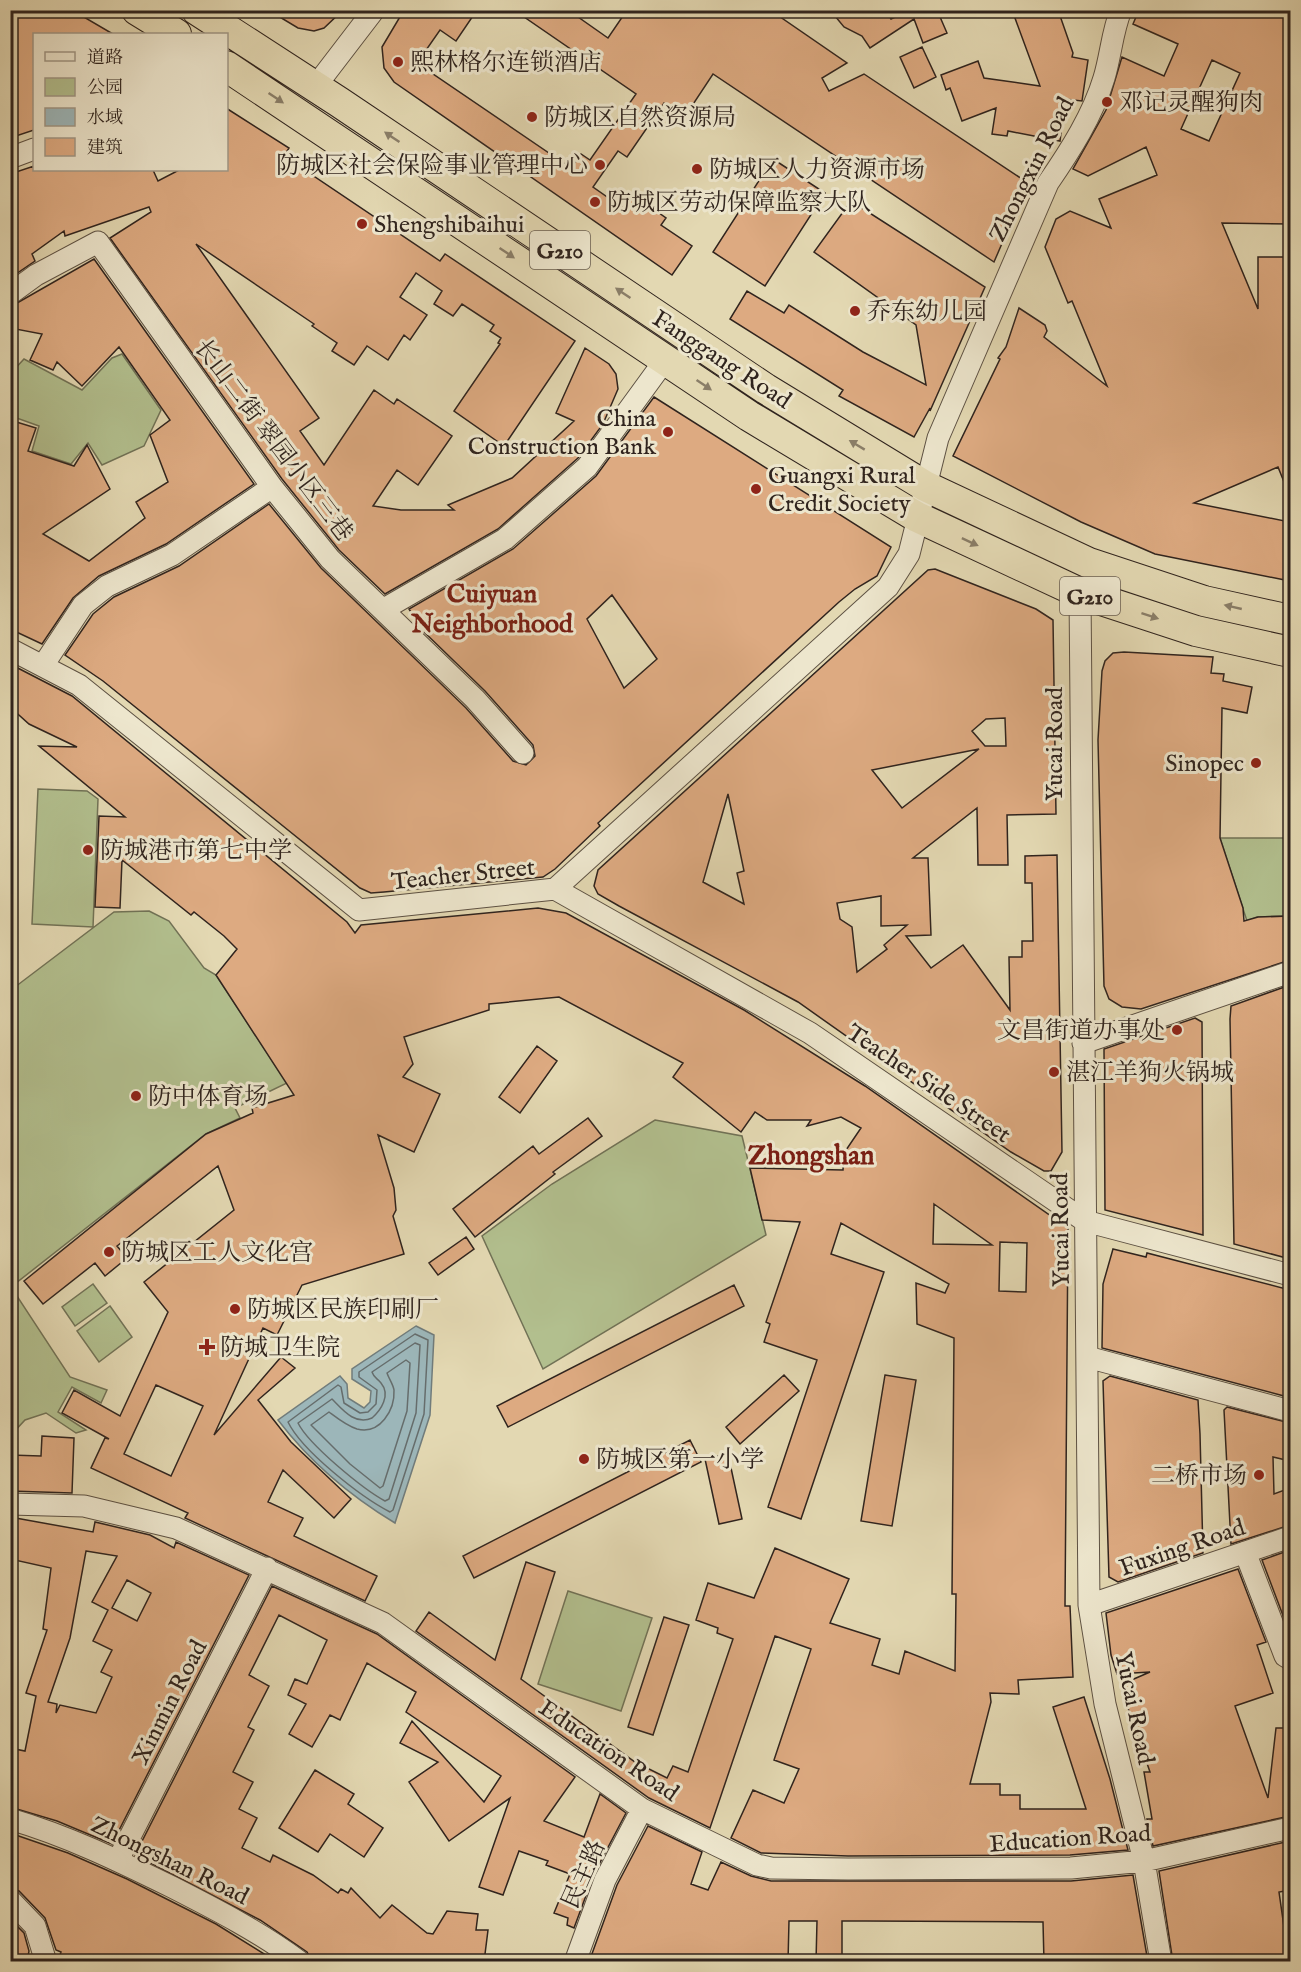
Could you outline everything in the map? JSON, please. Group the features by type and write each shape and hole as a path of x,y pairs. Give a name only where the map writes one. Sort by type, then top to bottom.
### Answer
{"highway":[{"path":"137,10 174,33"},
{"name":"Fanggang Road","path":"197,10 766,389 925,486 1089,563 1204,601 1290,620"},
{"name":"Fanggang Road","path":"232,74 749,416 917,517 1080,593 1196,631 1290,652"}],"street":[{"path":"315,87 374,10"},
{"name":"Zhongxin Road","path":"917,517 938,438 1043,193 1073,147 1104,78 1115,24 1121,10"},
{"path":"10,158 33,149"},
{"name":"长山二街 翠园小区三巷","path":"10,294 36,275 98,242 272,487 330,559 475,699 523,753"},
{"path":"384,609 505,539 587,467 665,360"},
{"path":"44,664 83,605 107,585 172,555 272,487"},
{"name":"Teacher Street","path":"10,649 44,664 79,685 359,910 555,889 888,587 909,554 917,517"},
{"name":"Yucai Road","path":"1080,593 1089,1605 1105,1704 1144,1861 1161,1962"},
{"name":"Teacher Side Street","path":"555,889 810,1032 1085,1221 1290,1275"},
{"path":"1083,1043 1290,972"},
{"path":"1086,1357 1290,1411"},
{"name":"Education Road","path":"10,1504 84,1506 176,1528 383,1623 642,1809 757,1865 771,1868 1047,1869 1144,1861 1290,1828"},
{"name":"Fuxing Road","path":"1089,1605 1290,1537"},
{"path":"1245,1552 1285,1656 1290,1659"},
{"name":"Xinmin Road","path":"118,1860 267,1568"},
{"name":"民主路","path":"575,1962 605,1880 642,1809"},
{"name":"Zhongshan Road","path":"10,1820 56,1832 118,1860 237,1920 300,1962"},
{"path":"10,1900 35,1926 46,1962"}],"green space":[{"path":"122,354 161,410 144,446 102,465 88,443 71,464 32,451 39,426 11,416 11,373 24,359 82,390 112,358"},
{"path":"38,789 87,791 98,799 93,927 32,924"},
{"path":"1220,838 1290,838 1290,916 1257,917 1247,921"},
{"name":"防中体育场","path":"149,911 169,921 204,968 216,975 287,1083 235,1108 240,1118 206,1134 11,1287 11,990 114,912"},
{"path":"655,1120 742,1136 766,1235 543,1369 482,1236 552,1184"},
{"path":"93,1284 107,1303 75,1326 62,1307"},
{"path":"11,1287 70,1377 107,1390 101,1403 72,1387 58,1412 86,1430 76,1433 46,1413 25,1420 11,1435"},
{"path":"110,1306 132,1337 99,1362 77,1331"},
{"path":"568,1591 652,1618 621,1711 538,1684"}],"water":[{"path":"416,1326 434,1335 430,1415 395,1523 362,1501 317,1464 278,1420 340,1376 347,1384 348,1398 364,1408 370,1402 371,1391 352,1379 352,1369"}],"building":[{"path":"10,10 72,10 111,33 33,33 33,130 10,138"},
{"path":"268,10 343,10 324,28 314,31 298,28"},
{"path":"404,10 477,10 456,41 440,30 417,63 571,168 581,154 590,160 636,94 514,10 568,10 608,38 627,10 770,10 847,63 822,78 829,91 864,74 1028,183 994,262 713,74 684,118 664,103 627,157 618,151 593,187 623,208 632,194 666,218 661,225 692,246 672,275 394,82 384,68 382,47"},
{"path":"830,10 886,10 891,19 911,10 937,10 947,33 923,43 914,19 870,48 862,36 844,27"},
{"path":"1012,10 1058,10 1073,53 1072,57 1088,60 1082,101 1065,99 1060,141 1008,131 1007,136 992,134 996,108 962,121 950,88 946,90 941,75 978,61 984,78 1040,86"},
{"path":"1139,10 1290,10 1290,224 1222,223 1258,309 1258,257 1290,257 1290,497 1278,467 1194,503 1290,522 1290,581 1155,554 1081,522 953,456 1000,359 998,358 1006,347 1019,308 1045,325 1047,331 1044,337 1107,386 1072,301 1068,303 1045,247 1056,219 1070,211 1111,228 1099,199 1157,175 1146,147 1088,176 1073,169 1106,110 1122,57 1164,76 1178,44 1133,24","holes":["1212,60 1240,73 1209,141 1181,129"]},
{"path":"922,47 936,77 914,88 900,57"},
{"path":"228,109 289,148 284,156 440,261 445,254 575,341 504,446 454,411 500,344 498,343 501,338 490,331 494,325 462,304 453,316 434,304 442,291 416,273 400,297 427,315 410,340 404,335 388,360 367,346 354,365 332,351 337,343 312,326 314,324 196,244 319,418 300,431 324,465 374,390 394,404 397,399 452,436 418,485 397,470 373,506 401,510 454,510 448,505 512,478 574,421 556,413 585,348 609,364 616,374 618,389 603,424 578,458 498,529 385,594 339,550 282,479 110,238 151,212 149,207 65,236 64,231 32,254 35,261 10,278 10,174 33,166 33,171 153,171 158,181 177,171 228,171"},
{"path":"773,159 825,193 765,286 713,252"},
{"path":"851,201 985,287 930,411 930,408 914,437 839,396 843,390 730,319 747,291 784,313 789,305 863,352 926,385 916,325 814,252"},
{"path":"94,259 254,484 166,544 99,576 73,598 42,644 10,629 10,420 36,428 28,451 74,466 87,445 110,489 43,534 89,561 145,518 136,502 168,482 150,435 170,420 119,347 82,386 57,362 53,370 30,360 42,334 10,328 10,307"},
{"path":"654,397 891,547 877,576 839,602 598,823 600,826 555,869 543,877 371,893 360,888 103,681 65,655 93,614 114,597 179,566 269,504 321,568 466,708 513,761 526,765 535,756 533,745 485,691 420,628 409,609 513,549 596,476","holes":["612,595 657,659 624,688 587,619"]},
{"path":"935,569 1036,609 1053,620 1056,814 1007,815 1008,865 978,865 977,808 913,858 928,858 931,935 906,936 931,968 963,945 1010,1010 1009,957 1022,957 1022,941 1033,941 1032,883 1025,883 1025,856 1057,855 1062,1152 1051,1171 1044,1171 1011,1152 798,1002 619,906 598,894 594,886 598,870 928,570","holes":["1005,718 1006,746 985,746 972,731 986,719","979,749 902,808 872,770","728,794 744,871 737,873 744,904 703,882","881,896 881,926 907,925 884,945 887,949 857,972 852,927 840,919 837,903"]},
{"path":"1113,653 1213,657 1211,673 1224,674 1223,681 1252,687 1247,713 1222,708 1220,838 1243,908 1244,921 1258,917 1290,916 1290,960 1141,1009 1122,1007 1109,999 1104,986 1098,740 1102,671 1105,661"},
{"path":"10,664 72,696 347,922 355,933 361,925 538,908 566,913 744,1010 865,1086 1068,1228 1065,1606 1070,1606 1073,1677 1018,1680 1019,1694 990,1693 991,1702 970,1784 1000,1784 1000,1795 1020,1795 1020,1809 1086,1809 1053,1707 1084,1697 1110,1779 1128,1850 1070,1855 848,1856 761,1853 731,1838 753,1790 784,1803 799,1769 774,1760 811,1649 775,1636 710,1828 649,1798 416,1631 429,1612 495,1660 526,1562 555,1572 521,1679 635,1762 667,1778 673,1766 688,1772 733,1639 717,1633 718,1628 696,1620 708,1583 754,1598 775,1548 849,1579 830,1623 880,1639 872,1665 899,1674 905,1651 955,1671 956,1594 952,1594 954,1338 917,1324 916,1283 945,1293 949,1284 841,1223 831,1254 884,1272 801,1519 768,1507 817,1360 764,1342 770,1324 766,1322 800,1222 762,1220 750,1168 843,1170 844,1153 861,1128 841,1117 807,1126 811,1120 767,1120 755,1112 741,1132 673,1077 683,1063 559,997 489,1004 489,1010 404,1037 413,1064 403,1077 440,1094 414,1152 378,1135 394,1188 396,1210 393,1216 404,1254 302,1285 277,1335 263,1328 214,1435 281,1357 295,1368 258,1400 291,1442 351,1499 334,1518 283,1470 268,1502 303,1518 294,1536 377,1576 365,1601 185,1518 188,1513 91,1468 105,1438 109,1439 62,1413 74,1390 120,1416 168,1312 144,1282 234,1210 218,1166 117,1246 127,1258 105,1276 95,1263 43,1304 24,1281 206,1134 253,1113 252,1108 294,1095 216,975 237,949 224,936 194,912 191,915 122,860 120,908 95,907 99,816 125,817 39,746 77,747 29,724 10,707","holes":["934,1204 992,1245 933,1244","1000,1242 1027,1243 1026,1292 999,1291","156,1385 203,1406 171,1476 124,1454"]},
{"path":"1290,985 1290,1259 1234,1244 1230,1019 1231,1006"},
{"path":"1195,1018 1202,1022 1203,1235 1105,1210 1104,1049"},
{"path":"537,1046 557,1061 520,1113 499,1097"},
{"path":"588,1118 602,1136 553,1172 555,1174 475,1237 453,1209 533,1146 539,1154"},
{"path":"466,1237 474,1249 438,1275 429,1263"},
{"path":"1113,1249 1146,1257 1147,1253 1290,1290 1290,1370 1284,1396 1102,1348 1103,1284"},
{"path":"734,1285 744,1306 508,1427 497,1406"},
{"path":"784,1375 799,1391 740,1444 726,1427"},
{"path":"885,1375 916,1380 892,1526 861,1521"},
{"path":"1110,1376 1198,1400 1200,1434 1203,1553 1118,1582 1109,1577 1103,1381"},
{"name":"二桥市场","path":"1227,1407 1290,1423 1290,1461 1273,1457 1274,1494 1290,1488 1290,1525 1231,1544 1224,1410"},
{"path":"42,1436 74,1438 72,1493 10,1491 10,1455 41,1456"},
{"path":"690,1440 701,1462 474,1578 463,1556"},
{"path":"728,1454 742,1519 719,1524 705,1459"},
{"path":"10,1517 93,1532 95,1522 150,1535 174,1548 176,1542 249,1575 112,1844 57,1821 10,1807 10,1748 25,1751 36,1696 26,1693 47,1630 43,1629 51,1568 10,1559","holes":["86,1551 117,1556 92,1602 108,1610 93,1641 112,1650 101,1672 112,1677 96,1713 60,1705 56,1713 57,1704 48,1702 70,1638","127,1580 151,1593 137,1621 112,1608"]},
{"path":"1290,1550 1290,1634 1262,1560"},
{"path":"1238,1569 1266,1642 1257,1645 1273,1693 1235,1706 1268,1798 1276,1728 1290,1728 1290,1816 1153,1846 1147,1819 1152,1819 1144,1772 1150,1772 1120,1685 1150,1672 1117,1674 1111,1655 1106,1613"},
{"path":"272,1586 377,1634 575,1777 544,1821 584,1837 600,1794 626,1813 594,1874 574,1928 567,1925 568,1918 554,1913 570,1874 546,1865 548,1861 519,1851 503,1895 479,1887 510,1798 449,1841 409,1782 438,1762 400,1743 412,1721 484,1802 501,1776 406,1712 416,1692 367,1663 340,1720 330,1715 312,1747 289,1734 306,1704 288,1695 295,1679 307,1684 327,1640 279,1615 249,1675 269,1686 248,1727 254,1730 233,1772 253,1782 239,1809 257,1818 242,1848 270,1862 273,1855 313,1875 338,1893 341,1889 348,1893 351,1888 380,1918 392,1905 427,1933 433,1934 447,1911 478,1914 476,1930 488,1930 484,1962 312,1962 307,1952 260,1920 135,1855"},
{"path":"664,1617 689,1625 653,1735 628,1727"},
{"path":"315,1770 354,1794 348,1804 383,1828 364,1857 330,1834 318,1852 279,1828"},
{"path":"648,1826 702,1852 691,1884 708,1890 721,1862 751,1876 771,1881 1071,1881 1133,1875 1148,1962 1044,1962 1043,1922 842,1921 842,1962 816,1962 817,1921 789,1921 788,1962 589,1962 617,1885"},
{"path":"10,1833 68,1853 127,1879 216,1924 277,1962 58,1962 61,1952 56,1950 45,1918 19,1891 10,1888"},
{"path":"1290,1841 1290,1890 1279,1892 1289,1962 1173,1962 1159,1871"},
{"path":"10,1919 24,1933 29,1951 27,1962 10,1962"}],"place":[{"name":"熙林格尔连锁酒店","path":"398,62"},
{"name":"邓记灵醒狗肉","path":"1107,102"},
{"name":"防城区自然资源局","path":"532,117"},
{"name":"防城区社会保险事业管理中心","path":"600,165"},
{"name":"防城区人力资源市场","path":"697,169"},
{"name":"防城区劳动保障监察大队","path":"595,202"},
{"name":"Shengshibaihui","path":"362,224"},
{"name":"乔东幼儿园","path":"855,311"},
{"name":"China Construction Bank","path":"668,432"},
{"name":"Guangxi Rural Credit Society","path":"756,489"},
{"name":"Sinopec","path":"1256,763"},
{"name":"防城港市第七中学","path":"88,850"},
{"name":"文昌街道办事处","path":"1177,1030"},
{"name":"湛江羊狗火锅城","path":"1054,1072"},
{"name":"防中体育场","path":"136,1096"},
{"name":"防城区工人文化宫","path":"109,1252"},
{"name":"防城区民族印刷厂","path":"235,1309"},
{"name":"防城卫生院","path":"207,1347"},
{"name":"防城区第一小学","path":"584,1459"},
{"name":"二桥市场","path":"1259,1475"}],"district":[{"name":"Cuiyuan Neighborhood","path":"492,608"},
{"name":"Zhongshan","path":"811,1155"}]}
